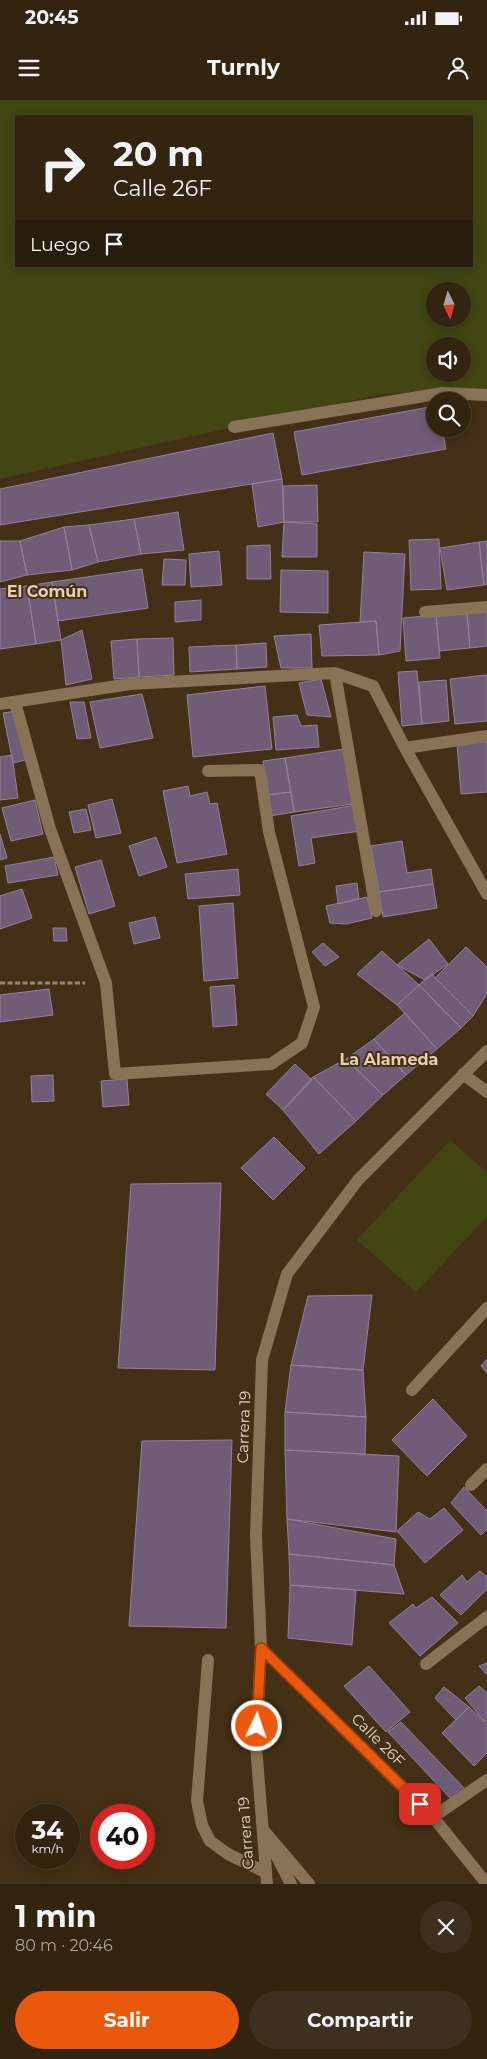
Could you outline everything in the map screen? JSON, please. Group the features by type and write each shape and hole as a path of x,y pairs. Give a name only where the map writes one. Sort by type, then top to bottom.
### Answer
{"street":[{"path":"234,428 443,393 487,395"},
{"path":"425,612 487,607"},
{"path":"335,673 376,911"},
{"path":"0,704 130,684 335,673 373,686 405,748 487,894"},
{"path":"15,702 50,829 106,983 115,1074 271,1064 302,1043 314,1007 269,832 260,770 208,771"},
{"path":"405,748 487,736"},
{"name":"Carrera 19","path":"266,1878 264,1831 256,1746 261,1648 256,1535 262,1360 287,1274 358,1180 487,1051"},
{"path":"463,1074 487,1092"},
{"path":"412,1390 487,1308"},
{"path":"471,1485 487,1470"},
{"path":"426,1664 487,1617"},
{"name":"Calle 26F","path":"261,1648 433,1817 487,1884"},
{"path":"208,1660 197,1801 202,1825 210,1841 266,1878"},
{"path":"433,1817 487,1780"},
{"path":"264,1831 291,1884"},
{"path":"264,1831 310,1884"}],"path":[{"path":"0,983 106,983"}],"green space":[{"path":"0,100 487,100 487,389 382,394 0,479"},
{"path":"450,1140 487,1172 487,1217 416,1292 357,1240"}],"building":[{"path":"426,408 426,437 444,437 446,449 302,475 294,432"},
{"path":"273,433 282,479 0,525 0,489"},
{"path":"282,479 284,522 258,527 252,484"},
{"path":"317,485 318,522 284,522 283,486"},
{"path":"178,512 184,550 141,554 134,519"},
{"path":"134,519 141,554 98,562 89,525"},
{"path":"284,522 317,524 317,557 282,557"},
{"path":"89,525 98,562 72,570 64,527"},
{"path":"64,527 72,570 27,575 20,541"},
{"path":"439,539 441,589 411,590 409,540"},
{"path":"0,541 20,541 27,575 0,582"},
{"path":"487,541 487,584 484,585 479,542"},
{"path":"479,542 484,585 447,590 440,548"},
{"path":"270,545 271,579 247,579 247,546"},
{"path":"219,551 222,585 191,587 189,554"},
{"path":"364,552 405,554 400,651 379,655 376,621 360,622"},
{"path":"164,559 186,560 185,585 162,585"},
{"path":"142,569 148,608 58,621 52,582"},
{"path":"281,570 328,571 328,613 280,612"},
{"path":"52,582 61,640 36,644 27,586"},
{"path":"27,586 36,644 0,649 0,589"},
{"path":"201,600 201,620 175,622 175,602"},
{"path":"487,611 487,646 470,648 467,613"},
{"path":"467,613 470,648 439,651 436,615"},
{"path":"436,615 440,658 406,661 403,618"},
{"path":"376,621 379,655 322,656 319,625"},
{"path":"82,630 92,679 66,685 61,640"},
{"path":"311,634 312,668 281,668 274,636"},
{"path":"173,638 174,675 139,677 137,639"},
{"path":"137,639 139,677 114,679 111,641"},
{"path":"266,643 267,667 237,669 236,645"},
{"path":"236,645 237,669 190,672 189,647"},
{"path":"417,671 422,724 402,726 398,672"},
{"path":"487,675 487,721 455,724 450,679"},
{"path":"321,679 331,717 307,715 299,683"},
{"path":"446,680 449,721 422,724 419,682"},
{"path":"265,686 272,749 193,757 187,695"},
{"path":"142,694 153,738 100,748 90,702"},
{"path":"70,702 84,702 91,738 77,739"},
{"path":"16,711 25,760 13,763 3,713"},
{"path":"297,715 301,726 317,725 319,747 276,750 273,717"},
{"path":"487,742 487,792 461,794 457,744"},
{"path":"344,749 353,804 294,812 285,758"},
{"path":"12,755 18,798 0,800 0,757"},
{"path":"285,758 291,792 267,795 263,761"},
{"path":"188,786 190,796 207,792 210,804 217,803 227,854 177,863 163,791"},
{"path":"291,792 294,812 270,816 267,795"},
{"path":"112,799 121,833 96,838 88,805"},
{"path":"35,800 43,834 11,841 2,808"},
{"path":"356,805 360,831 311,838 315,863 299,866 291,816"},
{"path":"86,809 91,830 74,833 69,812"},
{"path":"0,834 7,858 0,860"},
{"path":"156,837 167,867 139,876 129,846"},
{"path":"402,841 407,873 431,869 433,884 379,892 371,846"},
{"path":"54,857 58,875 8,883 5,866"},
{"path":"101,860 115,906 89,914 75,867"},
{"path":"238,869 240,895 188,899 185,874"},
{"path":"357,883 359,899 338,904 336,886"},
{"path":"433,884 437,908 383,917 379,892"},
{"path":"22,889 32,918 0,929 0,896"},
{"path":"367,897 372,918 346,924 330,923 326,906"},
{"path":"233,903 238,978 204,981 199,906"},
{"path":"155,917 160,938 134,944 129,923"},
{"path":"53,928 66,928 67,941 54,941"},
{"path":"429,939 448,964 425,980 397,965"},
{"path":"323,943 339,957 325,966 312,952"},
{"path":"466,947 487,967 487,994 473,1016 435,978"},
{"path":"382,951 419,985 397,1005 357,974"},
{"path":"432,973 473,1016 461,1028 419,985"},
{"path":"234,985 237,1025 213,1027 210,987"},
{"path":"419,985 461,1028 437,1049 397,1005"},
{"path":"49,989 53,1015 0,1022 0,995"},
{"path":"405,1013 437,1049 406,1075 374,1039"},
{"path":"374,1039 406,1075 383,1095 346,1059"},
{"path":"346,1059 383,1095 356,1121 313,1077"},
{"path":"295,1064 312,1080 283,1110 266,1094"},
{"path":"53,1075 54,1101 32,1102 31,1076"},
{"path":"313,1077 356,1121 319,1154 283,1110"},
{"path":"127,1079 129,1105 103,1107 101,1081"},
{"path":"274,1137 305,1168 273,1200 241,1168"},
{"path":"221,1183 215,1370 118,1368 131,1184"},
{"path":"372,1295 363,1370 291,1365 308,1296"},
{"path":"487,1359 487,1373 481,1366"},
{"path":"291,1365 363,1370 366,1417 285,1412"},
{"path":"433,1399 467,1436 427,1476 392,1440"},
{"path":"285,1412 366,1417 365,1454 285,1450"},
{"path":"232,1440 226,1628 129,1626 142,1441"},
{"path":"285,1450 399,1456 396,1532 287,1519"},
{"path":"464,1487 487,1511 487,1529 481,1535 451,1503"},
{"path":"444,1508 463,1530 425,1563 397,1531 418,1512 430,1519"},
{"path":"287,1519 396,1539 394,1565 289,1554"},
{"path":"289,1554 394,1565 404,1594 290,1585"},
{"path":"480,1571 487,1577 487,1589 461,1615 440,1595 462,1575 467,1582"},
{"path":"290,1585 356,1590 352,1645 288,1638"},
{"path":"432,1597 458,1623 420,1656 389,1623 413,1604 416,1608"},
{"path":"487,1663 487,1675 479,1666"},
{"path":"369,1666 410,1712 386,1732 344,1686"},
{"path":"479,1686 487,1693 487,1720 485,1722 465,1698"},
{"path":"444,1687 469,1707 456,1720 435,1698"},
{"path":"469,1707 487,1724 487,1753 474,1766 442,1733"},
{"path":"401,1722 465,1789 451,1799 388,1732"}],"district":[{"name":"El Común","path":"47,591"},
{"name":"La Alameda","path":"389,1059"}],"route":[{"path":"257,1726 261,1648 420,1804"}]}
